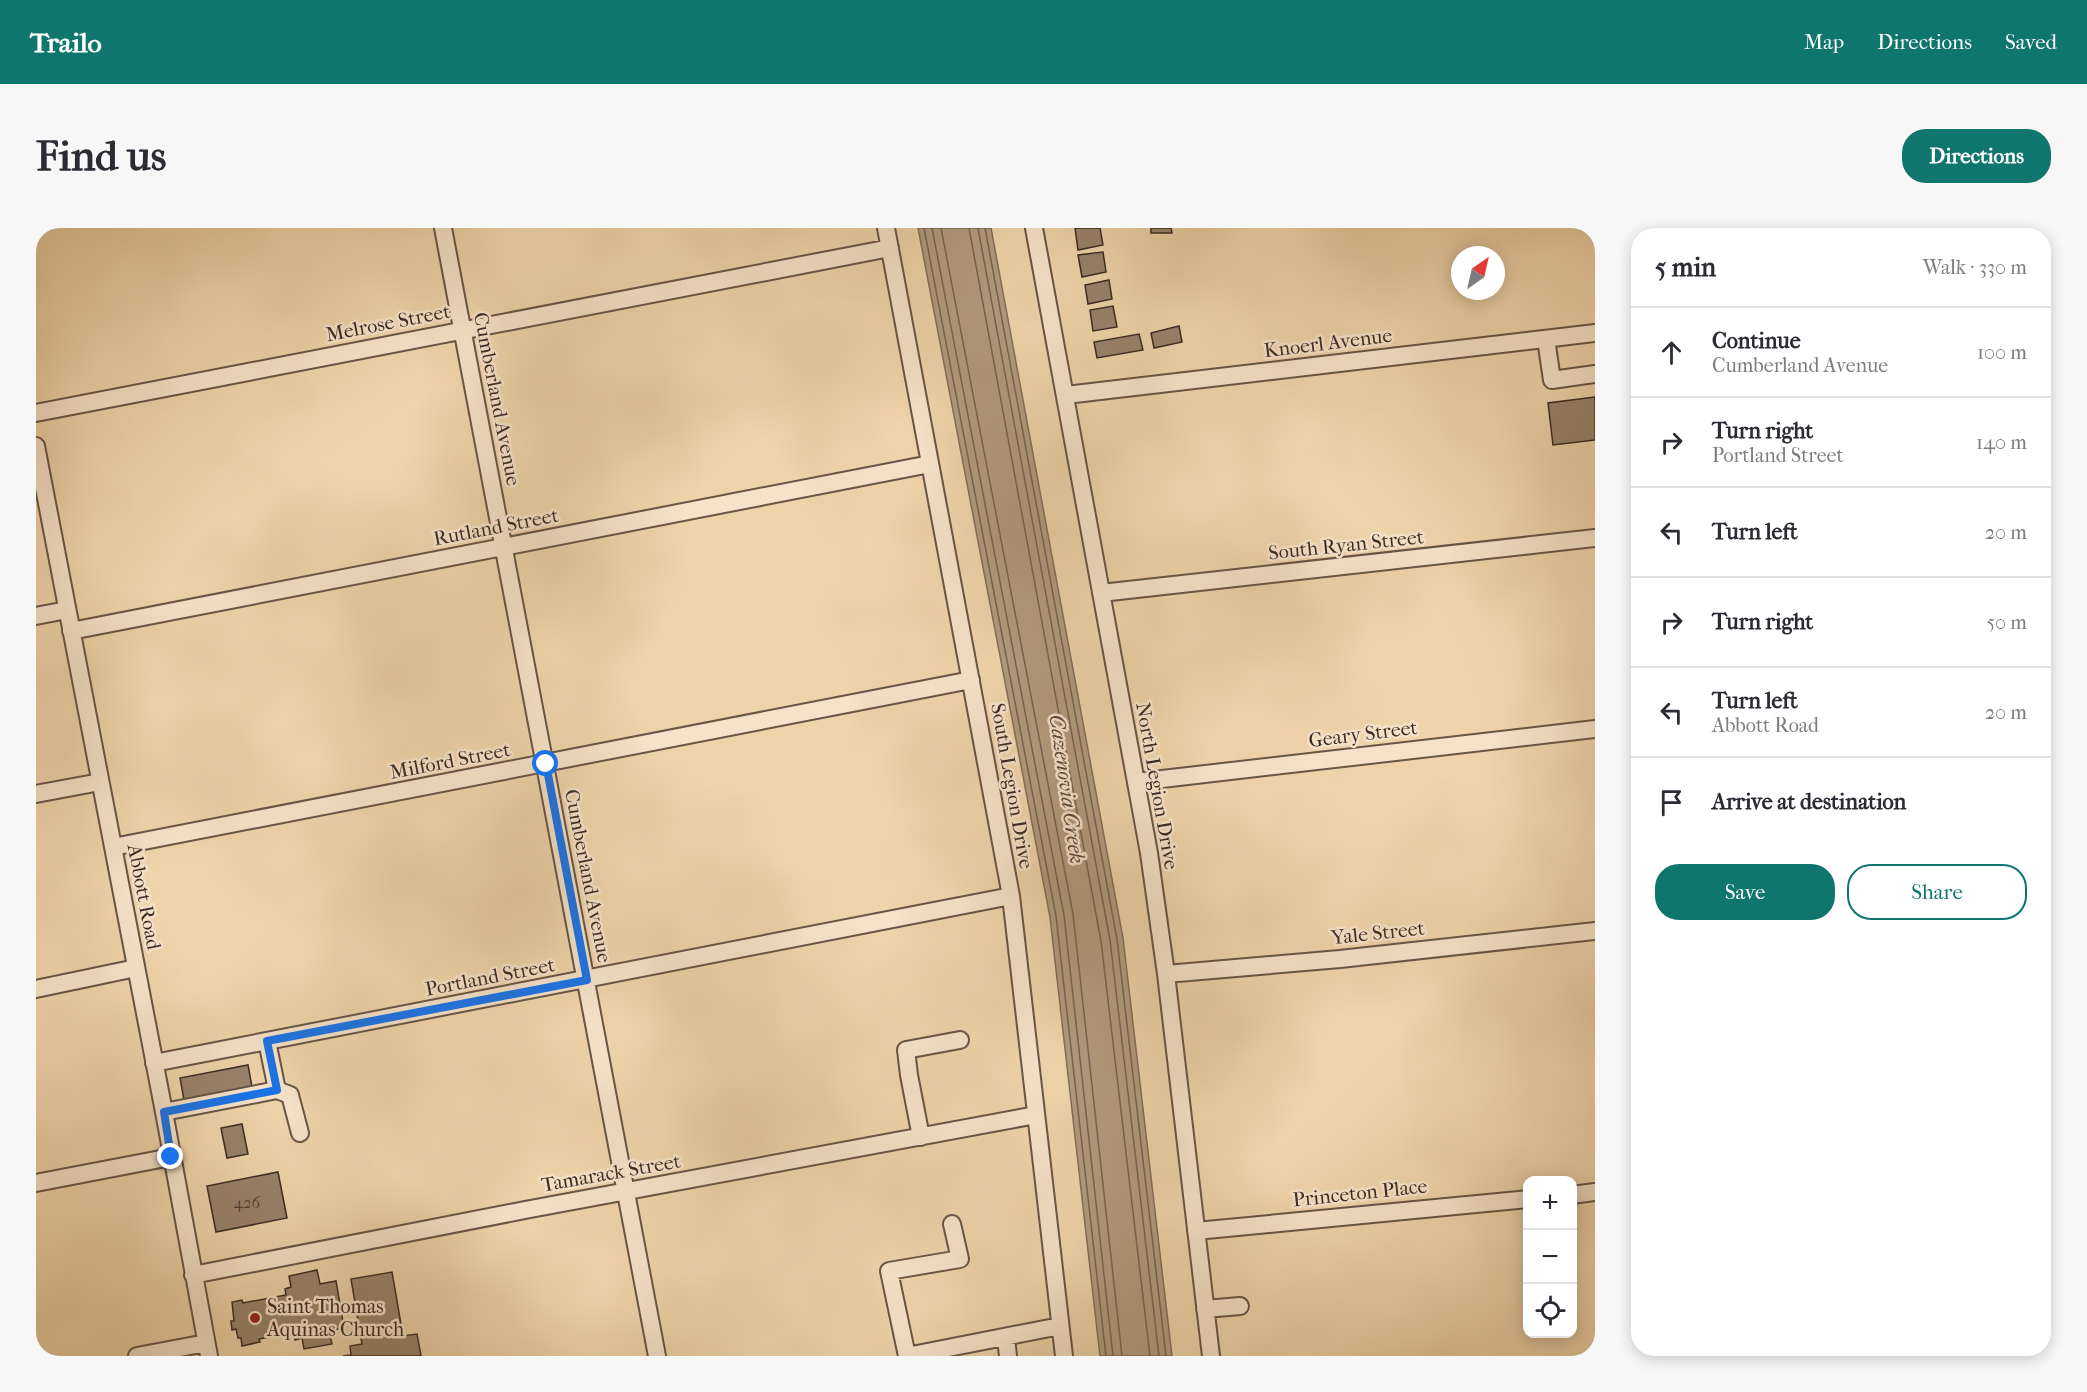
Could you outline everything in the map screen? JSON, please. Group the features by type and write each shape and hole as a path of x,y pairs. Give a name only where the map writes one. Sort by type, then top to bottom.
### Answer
{"street":[{"name":"Cumberland Avenue","path":"443,228 657,1356"},
{"name":"South Legion Drive","path":"886,228 1011,896 1064,1356"},
{"name":"North Legion Drive","path":"1034,228 1149,853 1166,974 1211,1356"},
{"name":"Melrose Street","path":"36,413 890,248"},
{"name":"Knoerl Avenue","path":"1066,395 1595,333"},
{"path":"1546,339 1552,380 1595,374"},
{"name":"Abbott Road","path":"36,447 164,1112 207,1349"},
{"name":"Rutland Street","path":"71,631 930,464"},
{"name":"South Ryan Street","path":"1101,593 1595,538"},
{"path":"36,616 67,610"},
{"name":"Milford Street","path":"112,847 971,680"},
{"name":"Geary Street","path":"1136,782 1595,729"},
{"path":"36,794 100,782"},
{"name":"Portland Street","path":"154,1063 1011,896"},
{"name":"Yale Street","path":"1166,974 1340,958 1595,930"},
{"path":"36,988 136,968"},
{"path":"921,1137 906,1050 960,1040"},
{"path":"267,1041 277,1090"},
{"path":"164,1112 277,1090 290,1095 300,1133"},
{"name":"Tamarack Street","path":"193,1275 1036,1115"},
{"path":"36,1183 171,1157"},
{"path":"1577,1194 1595,1192"},
{"name":"Princeton Place","path":"1196,1231 1523,1199"},
{"path":"952,1224 960,1259 889,1271 907,1356 1060,1326"},
{"path":"1205,1309 1240,1306"},
{"path":"1006,1338 1008,1356"},
{"path":"137,1356 207,1349"}],"water":[{"name":"Cazenovia Creek","path":"918,228 991,228 1123,938 1172,1356 1100,1356 1050,917"}],"building":[{"path":"1075,228 1100,228 1103,245 1078,250"},
{"path":"1151,228 1171,228 1172,233 1151,233"},
{"path":"1103,252 1106,272 1082,277 1078,255"},
{"path":"1109,280 1112,299 1088,304 1085,285"},
{"path":"1113,306 1117,327 1093,331 1090,310"},
{"path":"1179,326 1182,342 1154,348 1151,333"},
{"path":"1139,334 1143,350 1097,358 1094,342"},
{"path":"1595,397 1595,440 1553,445 1548,403"},
{"path":"248,1065 252,1087 184,1100 180,1078"},
{"path":"242,1124 248,1154 227,1158 221,1128"},
{"path":"278,1172 287,1218 216,1232 207,1186"},
{"path":"317,1270 320,1284 336,1281 344,1328 329,1331 332,1344 304,1349 302,1338 295,1340 294,1333 259,1339 260,1342 242,1346 236,1329 232,1330 231,1321 234,1321 232,1302 242,1300 243,1303 286,1295 285,1289 291,1287 289,1276"},
{"path":"392,1272 403,1336 417,1334 421,1356 343,1356 351,1355 350,1346 362,1344 351,1279"}],"place":[{"name":"Saint Thomas Aquinas Church","path":"255,1318"}],"route":[{"path":"171,1157 164,1112 277,1090 267,1041 587,980 546,764"}]}
